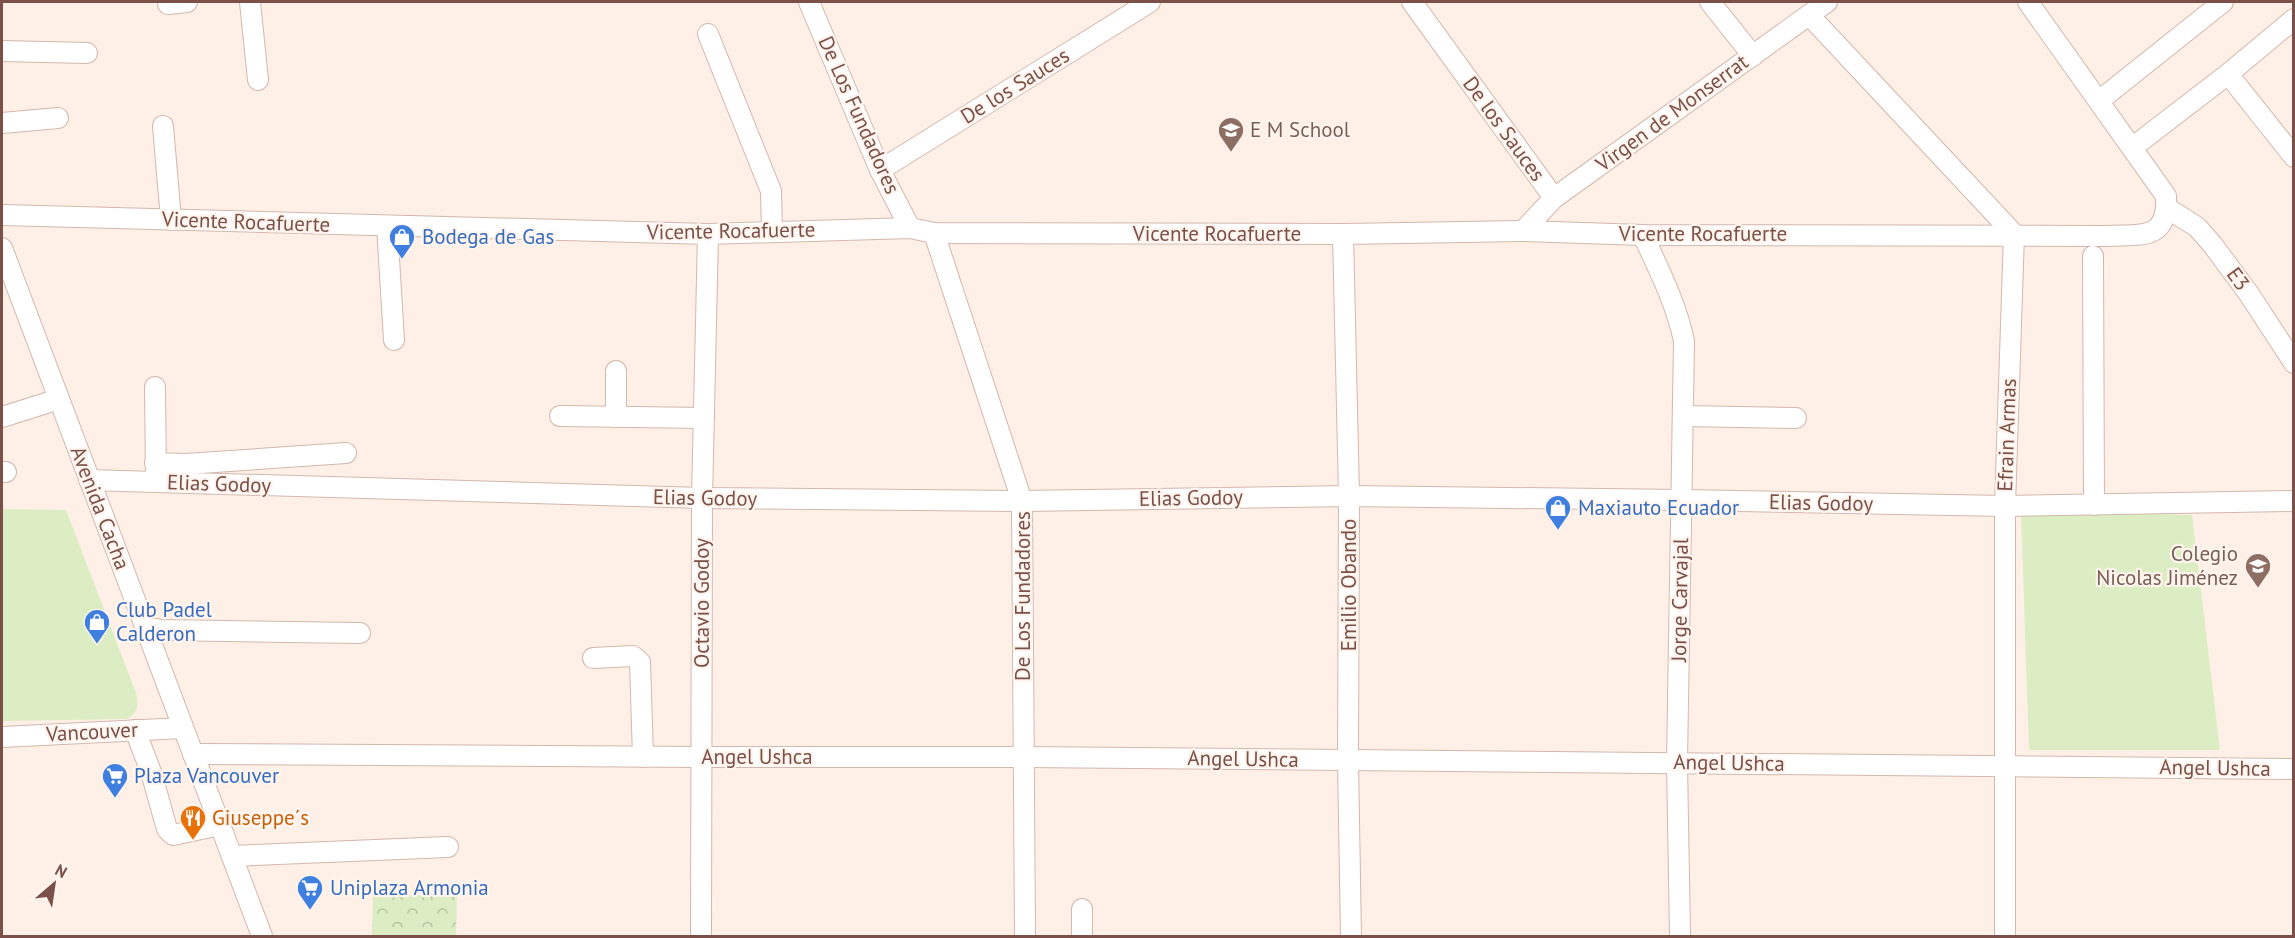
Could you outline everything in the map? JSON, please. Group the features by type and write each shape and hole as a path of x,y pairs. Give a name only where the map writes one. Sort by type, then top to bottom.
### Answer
{"street":[{"path":"250,2 258,80"},
{"name":"De Los Fundadores","path":"809,2 880,170 910,228"},
{"name":"De los Sauces","path":"880,170 1147,2"},
{"name":"De los Sauces","path":"1412,2 1554,198"},
{"path":"1710,2 1753,56"},
{"name":"Virgen de Monserrat","path":"1523,231 1554,198 1827,2"},
{"path":"2028,2 2133,147 2166,196 2167,207"},
{"path":"2100,100 2223,2"},
{"path":"1809,15 2014,234"},
{"path":"2133,147 2294,20"},
{"path":"708,34 771,191 772,232"},
{"path":"2,51 87,53"},
{"path":"2228,74 2294,157"},
{"path":"2,123 58,117"},
{"path":"163,126 171,220"},
{"name":"Vicente Rocafuerte","path":"2,215 708,234 910,228 934,233 1342,234 1523,231 1643,235 2014,234 2105,236 2147,233 2158,229 2163,223 2167,207"},
{"name":"E3","path":"2167,207 2198,227 2212,244 2249,294 2294,363"},
{"path":"387,226 394,340"},
{"name":"De Los Fundadores","path":"934,233 1022,501 1025,936"},
{"name":"Octavio Godoy","path":"701,936 702,498 708,234"},
{"name":"Emilio Obando","path":"1342,234 1349,496 1348,761 1351,936"},
{"name":"Efrain Armas","path":"2005,936 2005,506 2014,234"},
{"name":"Jorge Carvajal","path":"1643,235 1679,317 1684,341 1677,762 1680,936"},
{"name":"Avenida Cacha","path":"2,248 262,936"},
{"path":"2093,256 2094,505"},
{"path":"616,371 616,417"},
{"path":"155,387 156,473 186,464 346,453"},
{"path":"2,417 59,399"},
{"path":"560,416 704,418"},
{"path":"1683,416 1796,418"},
{"name":"Elias Godoy","path":"89,480 156,473 702,498 1022,501 1349,496 2005,506 2294,501"},
{"path":"145,627 162,630 360,633"},
{"path":"593,658 633,656 640,662 643,757"},
{"name":"Vancouver","path":"2,736 183,728"},
{"path":"135,730 151,772 166,829 174,835 220,825"},
{"name":"Angel Ushca","path":"193,754 701,758 1024,757 2294,769"},
{"path":"232,856 448,847"},
{"path":"1082,909 1082,936"}],"green space":[{"path":"2,509 66,510 136,693 137,708 127,719 2,721"},
{"path":"2021,512 2192,515 2220,750 2029,750"},
{"path":"373,894 457,897 456,936 372,936"}],"place":[{"name":"E M School","path":"1231,153"},
{"name":"Bodega de Gas","path":"402,260"},
{"name":"Maxiauto Ecuador","path":"1558,531"},
{"name":"Colegio Nicolas Jiménez","path":"2258,589"},
{"name":"Club Padel Calderon","path":"97,645"},
{"name":"Plaza Vancouver","path":"115,799"},
{"name":"Giuseppe´s","path":"193,841"},
{"name":"Uniplaza Armonia","path":"310,911"}]}
